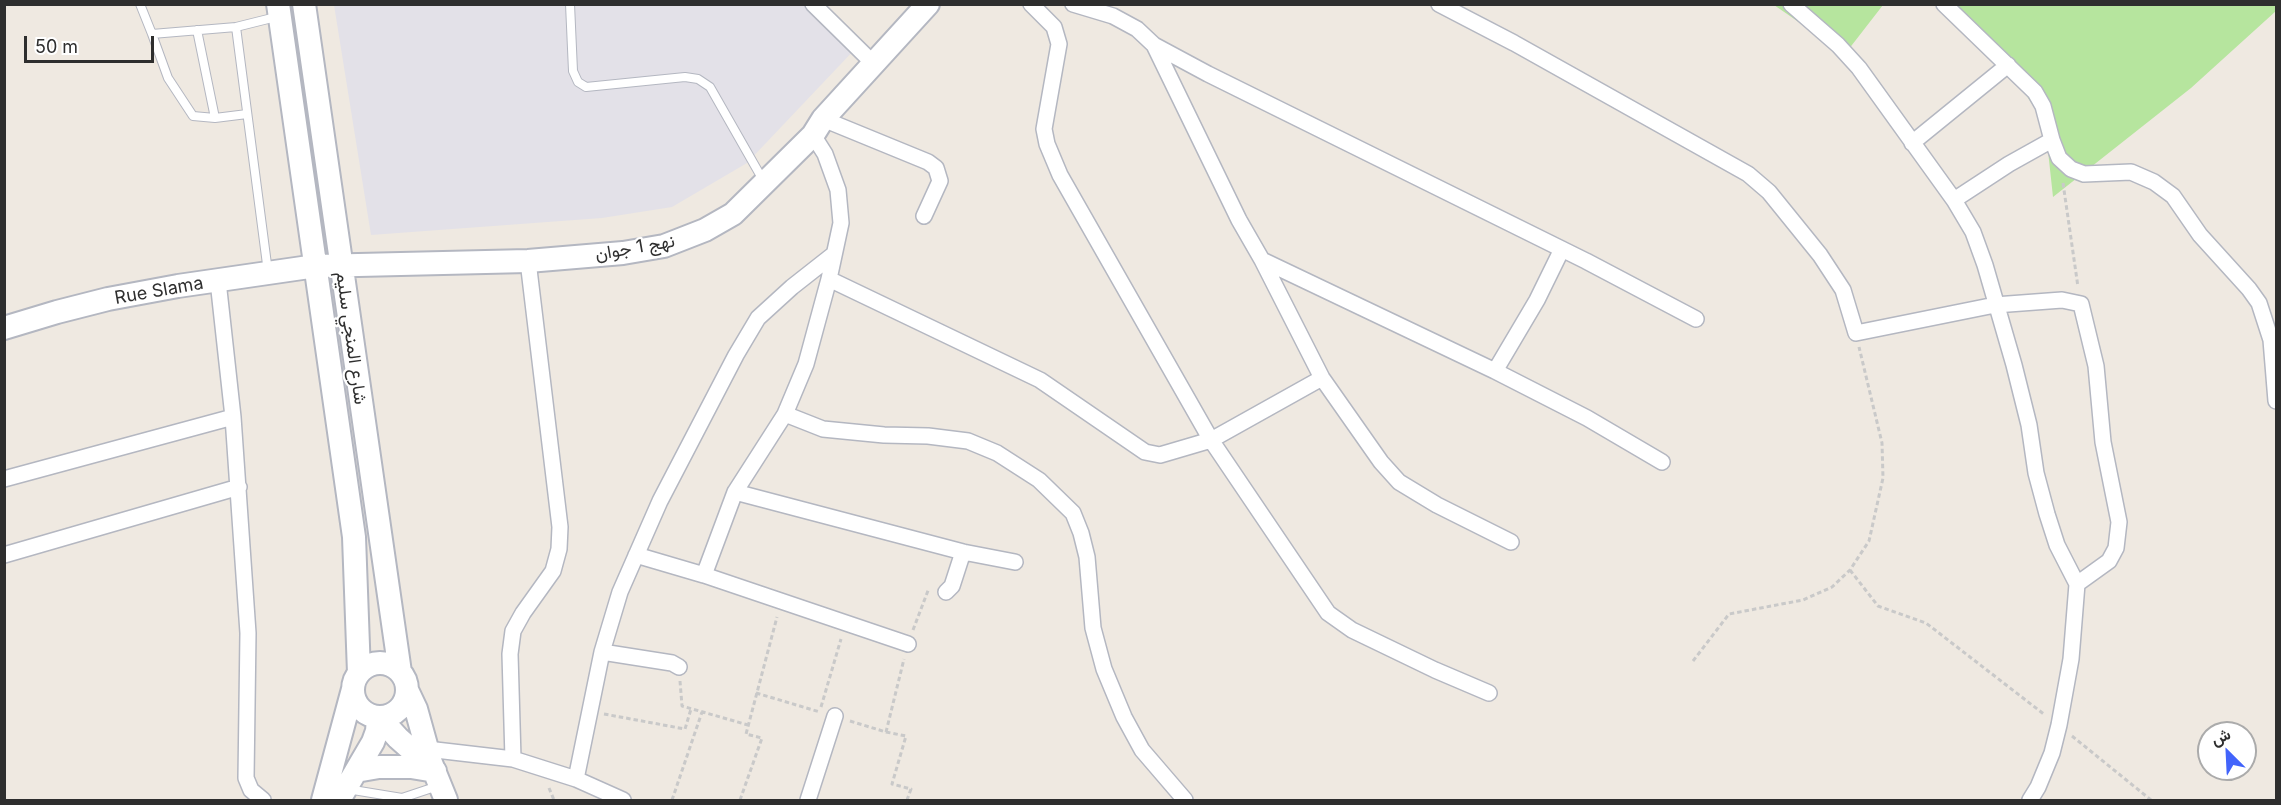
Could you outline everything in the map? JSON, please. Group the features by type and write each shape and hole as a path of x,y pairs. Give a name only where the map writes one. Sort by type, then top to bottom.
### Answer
{"main road":[{"name":"شارع المنجي سليم","path":"304,4 340,264 404,681 416,709 433,770"},
{"name":"نهج 1 جوان","path":"316,267 340,264 528,261 623,253 664,246 705,231 733,214 818,127 928,4"},
{"name":"شارع المنجي سليم","path":"279,10 354,537 356,681"},
{"name":"Rue Slama","path":"4,328 108,299 178,286 316,267"},
{"path":"323,801 356,681 368,666 379,663 391,665 404,681 403,705 391,715 381,717 363,711 354,697 356,681"},
{"path":"381,717 398,738 433,770"},
{"path":"347,787 373,742 381,717"},
{"path":"347,787 379,767 433,770"}],"street":[{"path":"813,4 873,63"},
{"path":"1031,4 1054,27 1059,44 1044,129 1047,144 1060,175 1211,440 1328,612 1352,630 1489,693"},
{"path":"1073,4 1113,16 1137,29 1154,45 1208,74 1562,249 1696,319"},
{"path":"1439,4 1514,43 1748,174 1769,192 1820,255 1843,290 1856,333 1995,305 2062,300 2081,304 2096,366 2103,442 2119,522 2116,548 2109,561 2076,584"},
{"path":"1791,4 1838,45 1859,68 1954,200 1973,232 1985,265 2014,365 2028,424 2036,474 2047,514 2057,545 2076,584 2071,658 2059,726 2052,753 2030,801"},
{"path":"1944,4 2025,80 2043,106 2059,158 2071,169 2084,174 2131,172 2154,182 2173,196 2200,235 2259,303 2271,340 2277,401"},
{"path":"1154,45 1239,220 1263,260 1322,378 1381,462 1399,482 1437,506 1510,542"},
{"path":"1912,143 2008,65"},
{"path":"818,127 928,162 936,168 940,181 924,216"},
{"path":"704,575 735,492 785,414 806,364 829,279 841,224 838,190 818,127"},
{"path":"1954,200 2052,140"},
{"path":"1495,371 1537,300 1562,249"},
{"path":"576,779 602,652 620,592 660,501 736,355 758,318 792,287 834,254"},
{"path":"1263,260 1495,371 1587,418 1662,462"},
{"path":"513,759 510,654 513,631 553,571 560,549 560,527 528,261"},
{"path":"829,279 1040,380 1145,452 1160,455 1211,440 1322,378"},
{"path":"218,281 239,487 248,633 246,778 251,790 263,801"},
{"path":"785,414 823,429 968,441 997,453 1040,480 1072,513 1081,533 1087,557 1093,628 1104,669 1124,717 1142,750 1185,801"},
{"path":"4,479 233,417"},
{"path":"4,555 239,487"},
{"path":"735,492 963,552 1015,562"},
{"path":"946,592 952,586 963,552"},
{"path":"636,555 704,575 908,644"},
{"path":"602,652 672,663 679,667"},
{"path":"808,801 827,714"},
{"path":"433,770 513,759 576,779 623,801"}],"lane":[{"path":"140,4 168,78 177,95 193,116 215,118 248,114"},
{"path":"570,4 573,71 578,82 586,87 685,77 698,79 710,87 764,182"},
{"path":"153,34 236,27 279,10"},
{"path":"236,27 268,273"},
{"path":"197,30 215,118"},
{"path":"347,787 402,799 433,770"}],"path":[{"path":"2059,158 2081,304"},
{"path":"1693,662 1729,614 1803,600 1832,587 1850,570 1869,541 1883,478 1882,443 1856,333"},
{"path":"1850,570 1878,606 1926,623 2151,801"},
{"path":"886,732 908,644 930,586 946,592"},
{"path":"740,801 762,738 746,734 781,601"},
{"path":"827,714 845,623"},
{"path":"679,667 682,706 748,725"},
{"path":"756,693 906,736 892,784 911,789 907,801"},
{"path":"591,711 685,729 691,709"},
{"path":"672,801 702,712"}],"shaded area":[{"path":"334,5 809,5 857,47 747,163 672,207 602,218 371,235"}],"green space":[{"path":"2276,4 2276,11 2191,88 2053,197 2045,123 1999,55 1939,5"},
{"path":"1774,5 1883,5 1845,54"}]}
